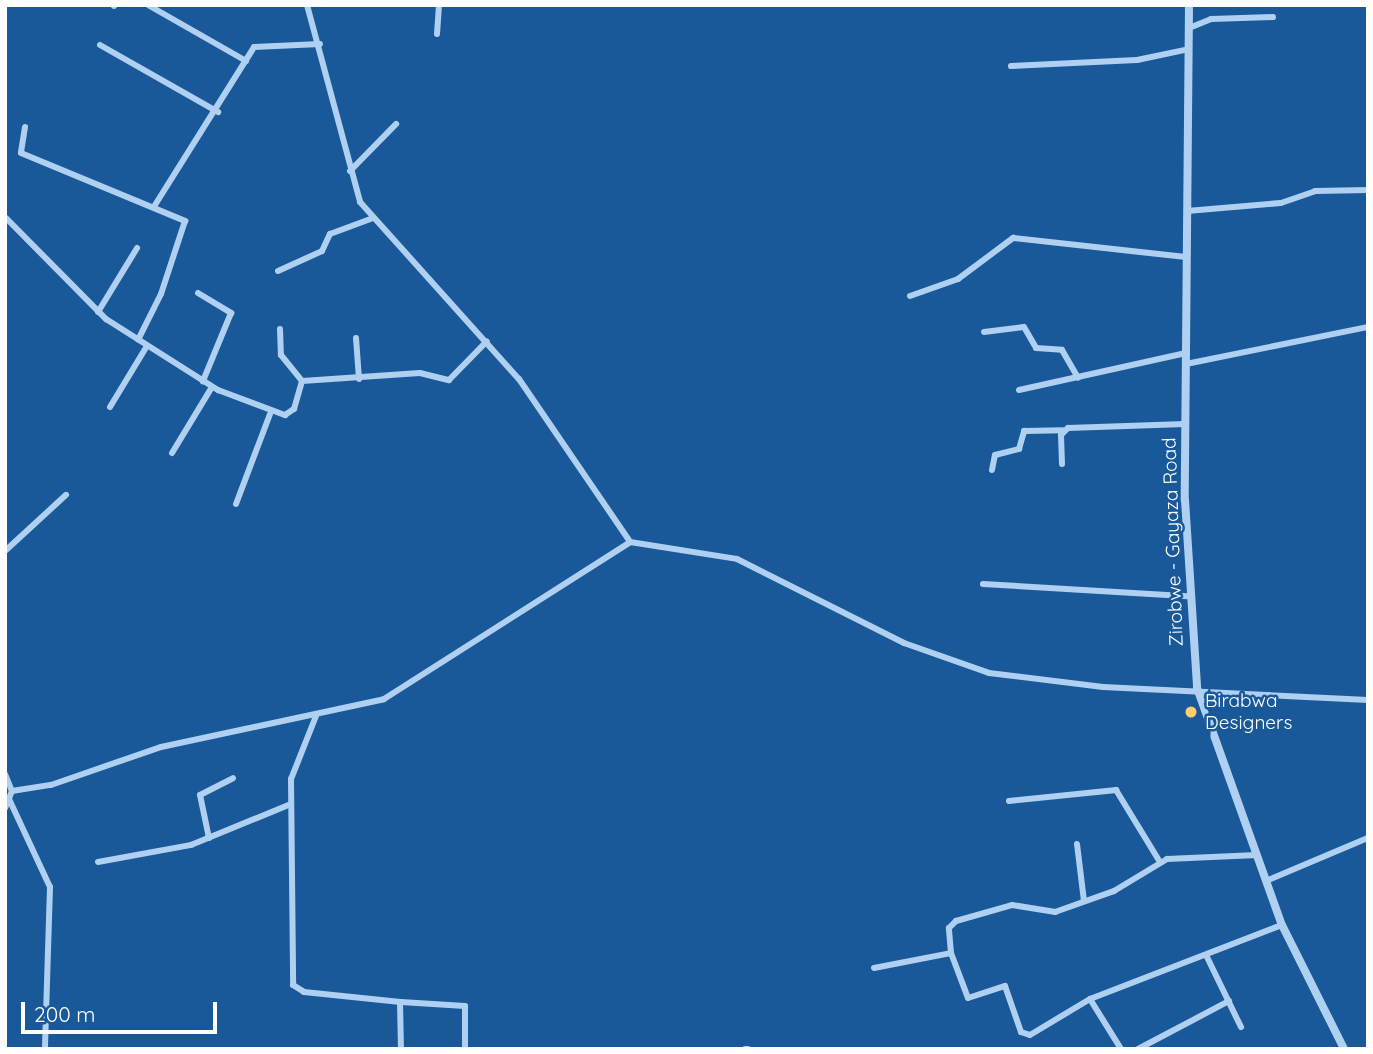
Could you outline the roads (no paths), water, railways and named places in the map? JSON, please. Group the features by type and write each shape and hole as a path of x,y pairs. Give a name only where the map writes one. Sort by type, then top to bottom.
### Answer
{"street":[{"path":"148,5 246,61"},
{"path":"307,5 320,44 350,171 373,218 487,341 630,542"},
{"path":"438,34 439,5"},
{"name":"Zirobwe - Gayaza Road","path":"1189,5 1185,424 1188,596 1197,688 1282,925 1344,1049"},
{"path":"1189,28 1211,19 1273,17"},
{"path":"155,205 219,112 246,61 261,43 320,44"},
{"path":"100,44 219,112"},
{"path":"1010,66 1137,60 1189,49"},
{"path":"350,171 396,124"},
{"path":"25,127 21,153 155,205 185,220 161,294 138,340"},
{"path":"1187,211 1282,203 1315,191 1368,190"},
{"path":"5,217 98,312 212,387 270,414 291,413 302,381"},
{"path":"278,271 322,251 330,234 373,218"},
{"path":"910,296 958,279 1013,238 1186,257"},
{"path":"98,312 137,248"},
{"path":"198,293 231,313 203,381"},
{"path":"984,332 1024,327 1036,348 1062,350 1078,378"},
{"path":"1186,365 1368,327"},
{"path":"280,329 281,355 302,381"},
{"path":"356,338 359,379"},
{"path":"302,381 420,373 449,380 487,341"},
{"path":"110,407 147,346"},
{"path":"1019,390 1186,353"},
{"path":"172,453 212,387"},
{"path":"236,503 270,414"},
{"path":"992,470 995,455 1019,449 1024,432 1185,424"},
{"path":"1062,464 1063,430"},
{"path":"5,551 66,495"},
{"path":"11,795 51,785 160,747 361,707 411,685 630,542 737,559 904,643 989,673 1103,687 1197,688 1368,700"},
{"path":"983,584 1188,596"},
{"path":"316,716 291,779 293,985 304,992 465,1006 466,1049"},
{"path":"5,774 11,795 49,883 45,1049"},
{"path":"209,838 200,795 233,778"},
{"path":"1009,801 1113,789 1160,862"},
{"path":"5,808 11,795"},
{"path":"98,862 209,838 291,804"},
{"path":"1266,881 1368,838"},
{"path":"1077,844 1084,901"},
{"path":"1257,855 1160,862 1084,901 1046,914 1013,905 951,923 951,953 968,998 1006,987 1024,1035 1090,999 1207,957 1237,937 1251,939 1282,925"},
{"path":"874,968 951,953"},
{"path":"1207,957 1241,1027"},
{"path":"1090,999 1121,1049"},
{"path":"1139,1049 1229,1001"},
{"path":"400,1002 401,1049"}],"place":[{"name":"Birabwa Designers","path":"1191,712"}]}
